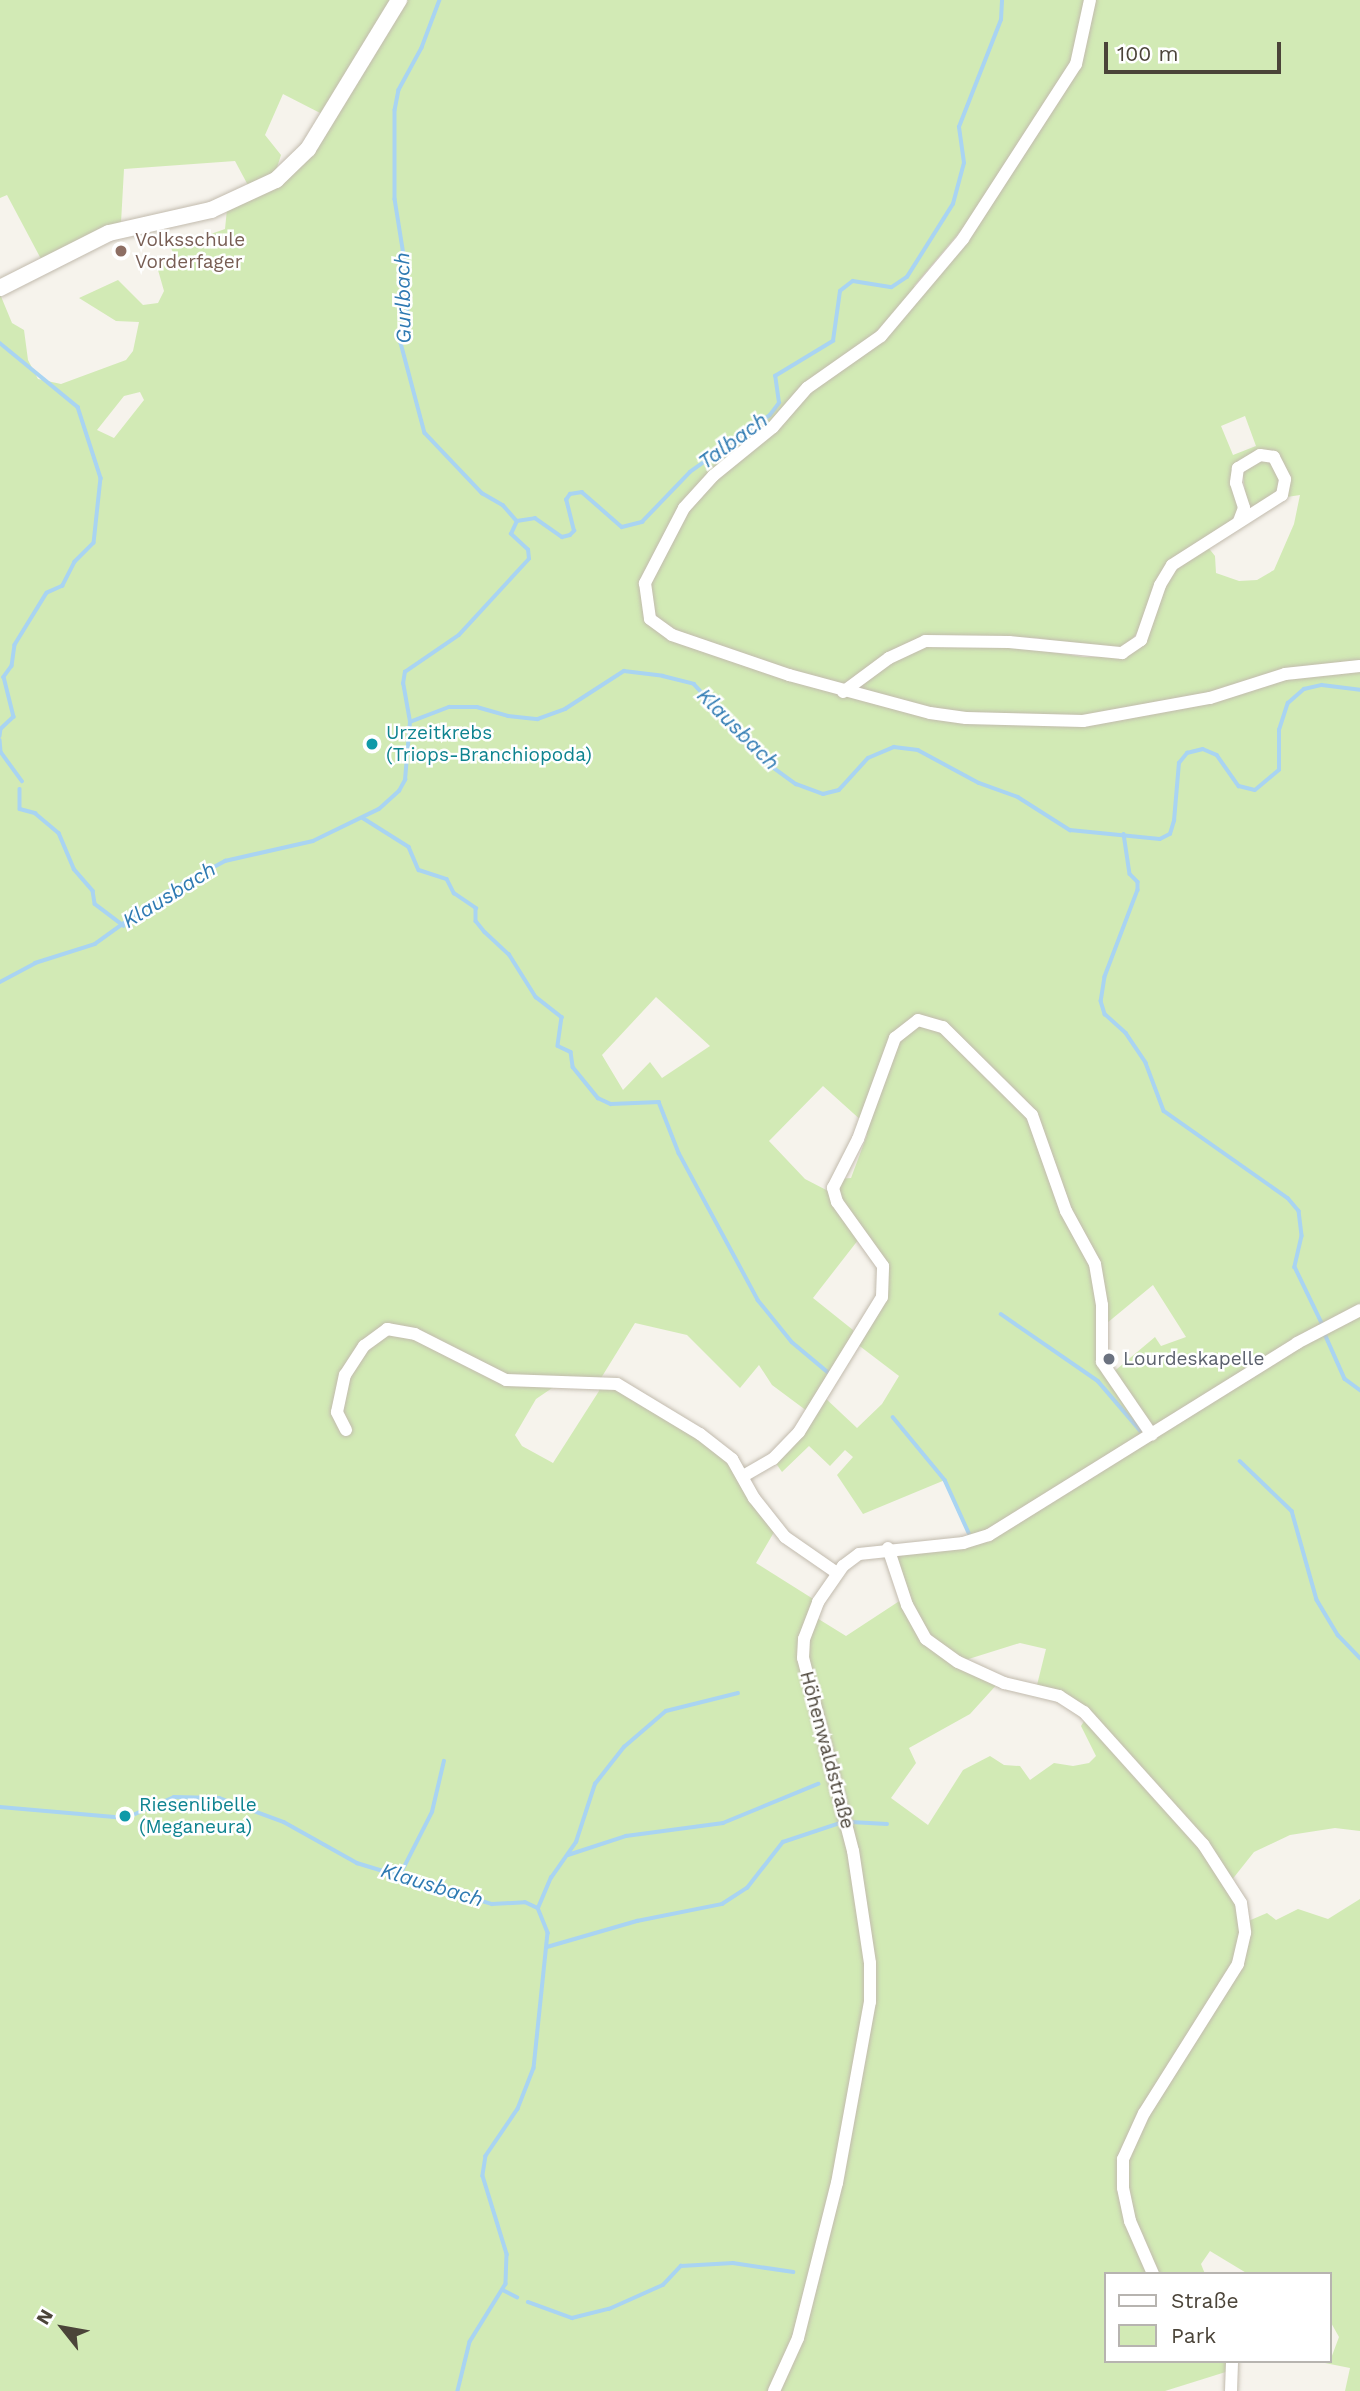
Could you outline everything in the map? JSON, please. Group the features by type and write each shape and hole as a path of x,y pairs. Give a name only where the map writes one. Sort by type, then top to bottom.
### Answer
{"street":[{"path":"0,288 108,233 211,210 256,193 298,161 399,0"},
{"path":"1090,0 1076,64 963,239 881,336 821,377 752,447 697,491 645,583 648,612 658,629 843,692 966,718 1083,721 1210,698 1285,674 1360,666"},
{"path":"843,692 889,658 925,641 1009,642 1122,653 1140,640 1160,585 1172,565 1284,492 1282,466 1274,457 1260,455 1238,468 1236,483 1244,508 1239,521"},
{"path":"745,1475 773,1460 799,1433 882,1297 883,1266 837,1202 832,1188 858,1139 895,1038 918,1020 943,1027 1028,1109 1066,1211 1095,1264 1102,1305 1102,1362 1152,1435"},
{"name":"Höhenwaldstraße","path":"774,2391 798,2338 837,2183 870,2002 870,1962 853,1851 803,1658 809,1620 837,1573 859,1554 888,1548 962,1543 989,1535 1297,1343 1360,1310"},
{"path":"346,1430 337,1412 345,1374 364,1346 393,1328 506,1380 617,1384 700,1434 745,1475 754,1498 785,1537 837,1573"},
{"path":"888,1548 907,1605 926,1639 965,1665 1004,1683 1059,1696 1084,1712 1203,1844 1241,1903 1245,1933 1238,1964 1144,2113 1124,2159 1123,2188 1130,2221 1152,2272"},
{"path":"1231,2391 1232,2363"}],"green space":[{"path":"0,0 394,0 324,115 283,94 265,135 281,155 274,177 250,189 235,161 124,169 121,223 41,259 7,195 0,198"},
{"path":"407,0 1085,0 1079,43 1064,78 980,208 914,286 921,290 964,245 1079,69 1093,0 1360,0 1360,1831 1335,1828 1290,1835 1254,1852 1231,1881 1246,1922 1267,1913 1276,1920 1298,1909 1328,1919 1360,1899 1360,2391 1345,2391 1350,2368 1325,2363 1332,2363 1339,2337 1332,2325 1332,2272 1245,2272 1210,2251 1201,2264 1204,2272 1104,2272 1104,2363 1232,2363 1232,2370 1165,2391 0,2391 0,294 12,323 24,330 28,360 38,379 61,384 126,360 133,351 139,322 116,321 79,298 118,280 143,305 158,303 164,291 156,263 174,255 171,248 225,229 227,209 261,195 316,151","holes":["140,392 144,400 114,438 97,430 124,396","1245,416 1256,446 1233,455 1221,426","1267,450 1284,463 1287,497 1300,495 1294,524 1274,570 1257,580 1239,581 1216,573 1215,556 1207,546 1170,572 1143,639 1132,653 1121,657 1084,657 1004,645 927,644 905,652 845,696 683,642 672,631 842,688 898,648 935,635 1038,638 1088,649 1125,648 1141,628 1167,565 1235,519 1240,511 1233,483 1239,460","677,510 684,514 652,574 647,567","656,997 710,1046 662,1078 650,1062 623,1090 602,1055","823,1086 863,1122 867,1135 851,1178 836,1179 832,1193 805,1179 769,1141","862,1235 883,1266 885,1284 876,1311 857,1343 853,1330 813,1298","1153,1285 1186,1337 1161,1346 1155,1337 1111,1374 1101,1357 1101,1328","635,1323 687,1335 740,1388 759,1365 772,1385 811,1414 773,1459 782,1472 809,1446 830,1466 845,1450 853,1457 837,1475 863,1514 945,1480 973,1541 888,1548 904,1598 846,1636 812,1615 818,1602 756,1563 777,1527 754,1498 737,1463 700,1434 630,1390 598,1383","857,1344 899,1376 882,1404 857,1428 823,1396","558,1384 598,1384 599,1391 553,1463 522,1446 515,1435 536,1399","1020,1643 1046,1649 1036,1689 1060,1696 1088,1715 1081,1726 1096,1756 1089,1763 1073,1766 1054,1763 1030,1780 1020,1766 1004,1765 990,1756 963,1770 928,1825 891,1798 916,1763 909,1748 970,1714 1000,1681 959,1662"]},
{"path":"1264,458 1278,467 1281,490 1248,513 1242,468"}],"waterway":[{"name":"Gurlbach","path":"440,0 422,48 399,90 395,110 395,199 407,274 408,323 401,343 425,433 482,493 503,505 517,521"},
{"name":"Talbach","path":"410,722 403,684 405,672 459,635 529,559 528,550 511,534 517,521 535,518 562,537 570,535 574,531 566,500 570,494 582,492 622,527 642,522 690,472 770,415 779,403 775,376 833,341 840,291 853,281 892,287 907,277 953,204 964,163 959,127 1001,20 1002,0"},
{"path":"0,343 78,407 101,478 94,543 75,562 63,586 47,593 15,645 12,666 4,677 14,717 1,729 0,736"},
{"name":"Klausbach","path":"0,982 35,963 95,944 167,892 225,861 313,841 379,809 399,791 405,780 410,722 449,707 477,707 508,716 538,719 565,709 624,671 663,676 694,684 767,763 796,784 823,794 839,790 868,758 894,747 918,750 979,783 1018,797 1070,830 1160,839 1170,834 1174,821 1179,763 1187,753 1203,749 1217,755 1239,786 1255,790 1279,770 1279,730 1288,703 1304,689 1322,685 1360,690"},
{"path":"0,740 1,752 22,781"},
{"path":"20,789 20,809 35,813 59,833 74,869 93,891 95,904 124,926"},
{"path":"363,818 409,847 419,870 447,879 454,893 476,908 476,921 509,954 536,997 562,1017 558,1046 571,1052 573,1067 598,1098 611,1104 659,1102 679,1153 758,1300 792,1342 829,1373"},
{"path":"1124,834 1130,874 1138,882 1138,890 1105,977 1101,1001 1105,1014 1126,1033 1146,1063 1164,1111 1288,1198 1299,1211 1302,1236 1295,1267 1322,1323"},
{"path":"1001,1314 1098,1381 1140,1430"},
{"path":"1325,1334 1345,1379 1360,1390"},
{"path":"893,1417 945,1480 969,1533"},
{"path":"1240,1461 1292,1511 1317,1600 1338,1635 1360,1658"},
{"path":"538,1908 551,1878 576,1842 595,1784 624,1747 666,1711 738,1693"},
{"path":"399,1877 432,1812 444,1761"},
{"path":"568,1855 626,1836 723,1823 818,1784"},
{"name":"Klausbach","path":"0,1807 126,1818 174,1797 219,1798 284,1822 357,1863 492,1904 525,1902 538,1908 548,1933 534,2068 518,2109 486,2156 483,2176 507,2254 506,2284 470,2342 458,2391"},
{"path":"851,1822 887,1824"},
{"path":"547,1947 637,1921 722,1904 747,1888 783,1842 840,1823"},
{"path":"528,2302 572,2318 609,2309 663,2285 681,2266 733,2263 793,2272"},
{"path":"503,2290 517,2297"}],"place":[{"name":"Volksschule Vorderfager","path":"121,251"},
{"name":"Urzeitkrebs (Triops-Branchiopoda)","path":"372,744"},
{"name":"Lourdeskapelle","path":"1109,1359"},
{"name":"Riesenlibelle (Meganeura)","path":"125,1816"}]}
